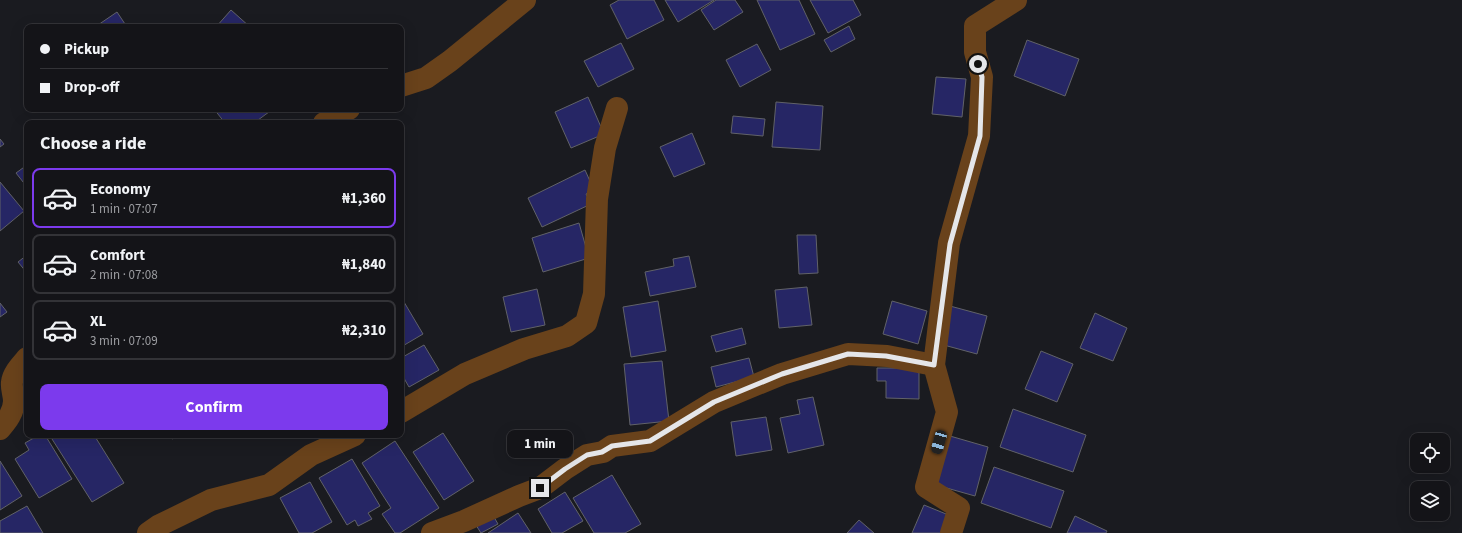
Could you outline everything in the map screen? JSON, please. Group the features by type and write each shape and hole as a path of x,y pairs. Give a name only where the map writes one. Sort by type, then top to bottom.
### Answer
{"street":[{"path":"404,85 426,78 450,61 525,0"},
{"path":"951,533 959,508 926,487 947,412 934,365 950,244 980,136 982,77 975,52 975,26 1016,0"},
{"path":"404,410 465,374 524,349 567,336 586,323 594,294 597,199 605,148 617,108"},
{"path":"329,120 344,112"},
{"path":"432,533 464,521 540,488 587,455 602,452 612,446 650,441 714,402 782,374 848,354 886,356 934,365"},
{"path":"0,428 12,411 14,401 12,383 15,374 24,362"},
{"path":"148,533 158,526 211,500 269,485 311,455 348,438"}],"building":[{"path":"619,0 654,0 664,20 627,39 610,5"},
{"path":"665,0 714,0 678,22"},
{"path":"716,0 735,0 743,12 714,30 701,10"},
{"path":"757,0 799,0 815,34 780,50"},
{"path":"810,0 853,0 861,15 828,33"},
{"path":"231,10 247,24 219,24"},
{"path":"117,12 125,24 99,24"},
{"path":"849,26 855,39 831,52 824,40"},
{"path":"1027,40 1079,59 1065,96 1014,76"},
{"path":"621,43 634,69 598,87 584,61"},
{"path":"757,44 771,70 740,87 726,60"},
{"path":"936,77 966,79 962,117 932,114"},
{"path":"588,97 604,134 571,148 555,112"},
{"path":"776,102 823,106 820,150 772,147"},
{"path":"216,112 269,112 258,120 223,120"},
{"path":"733,116 765,119 763,136 731,133"},
{"path":"692,133 705,164 674,177 660,147"},
{"path":"0,139 4,144 0,147"},
{"path":"24,167 24,183 16,173"},
{"path":"585,170 594,190 586,194 591,204 542,227 528,198"},
{"path":"0,182 24,211 0,231"},
{"path":"579,223 589,258 543,272 532,238"},
{"path":"797,235 816,235 818,273 799,274"},
{"path":"689,256 696,287 650,296 645,272 674,266 673,259"},
{"path":"24,257 24,269 18,262"},
{"path":"807,287 812,325 779,328 775,290"},
{"path":"537,289 545,325 511,332 503,297"},
{"path":"658,301 666,351 631,357 623,307"},
{"path":"892,301 927,311 918,344 883,334"},
{"path":"404,302 423,334 404,345"},
{"path":"0,303 7,312 0,317"},
{"path":"950,306 987,316 977,354 940,344"},
{"path":"1095,313 1127,328 1113,361 1080,348"},
{"path":"742,328 746,344 716,352 711,336"},
{"path":"424,345 439,370 409,387 404,378 404,356"},
{"path":"1041,351 1073,364 1057,402 1025,389"},
{"path":"749,358 754,377 716,387 711,367"},
{"path":"662,361 669,421 630,425 624,364"},
{"path":"877,368 919,368 919,399 886,398 886,381 877,381"},
{"path":"813,397 824,445 788,453 780,418 800,414 797,400"},
{"path":"1013,409 1086,435 1073,472 1000,447"},
{"path":"766,417 772,450 736,456 731,422"},
{"path":"443,433 474,481 444,500 413,452"},
{"path":"950,436 988,447 975,496 936,485"},
{"path":"34,438 47,438 72,479 39,498 15,459 29,450 25,443"},
{"path":"96,438 124,483 92,502 52,439"},
{"path":"395,441 439,508 400,533 395,533 382,514 391,508 362,463"},
{"path":"352,459 380,506 368,513 372,519 358,526 355,520 347,525 319,478"},
{"path":"0,461 22,496 0,510"},
{"path":"994,467 1064,491 1051,528 981,503"},
{"path":"612,475 641,524 625,533 594,533 573,498"},
{"path":"310,482 332,522 312,533 299,533 280,498"},
{"path":"565,492 583,521 562,533 552,533 538,509"},
{"path":"924,505 951,516 944,533 912,533"},
{"path":"27,506 43,533 0,533 0,521"},
{"path":"491,512 498,524 481,533 474,522"},
{"path":"518,513 531,533 488,533"},
{"path":"1075,516 1107,531 1106,533 1067,533"},
{"path":"859,520 874,533 847,533"}],"route":[{"path":"540,488 587,455 602,452 612,446 650,441 714,402 782,374 848,354 886,356 934,365 950,244 980,136 982,77 978,64"}]}
